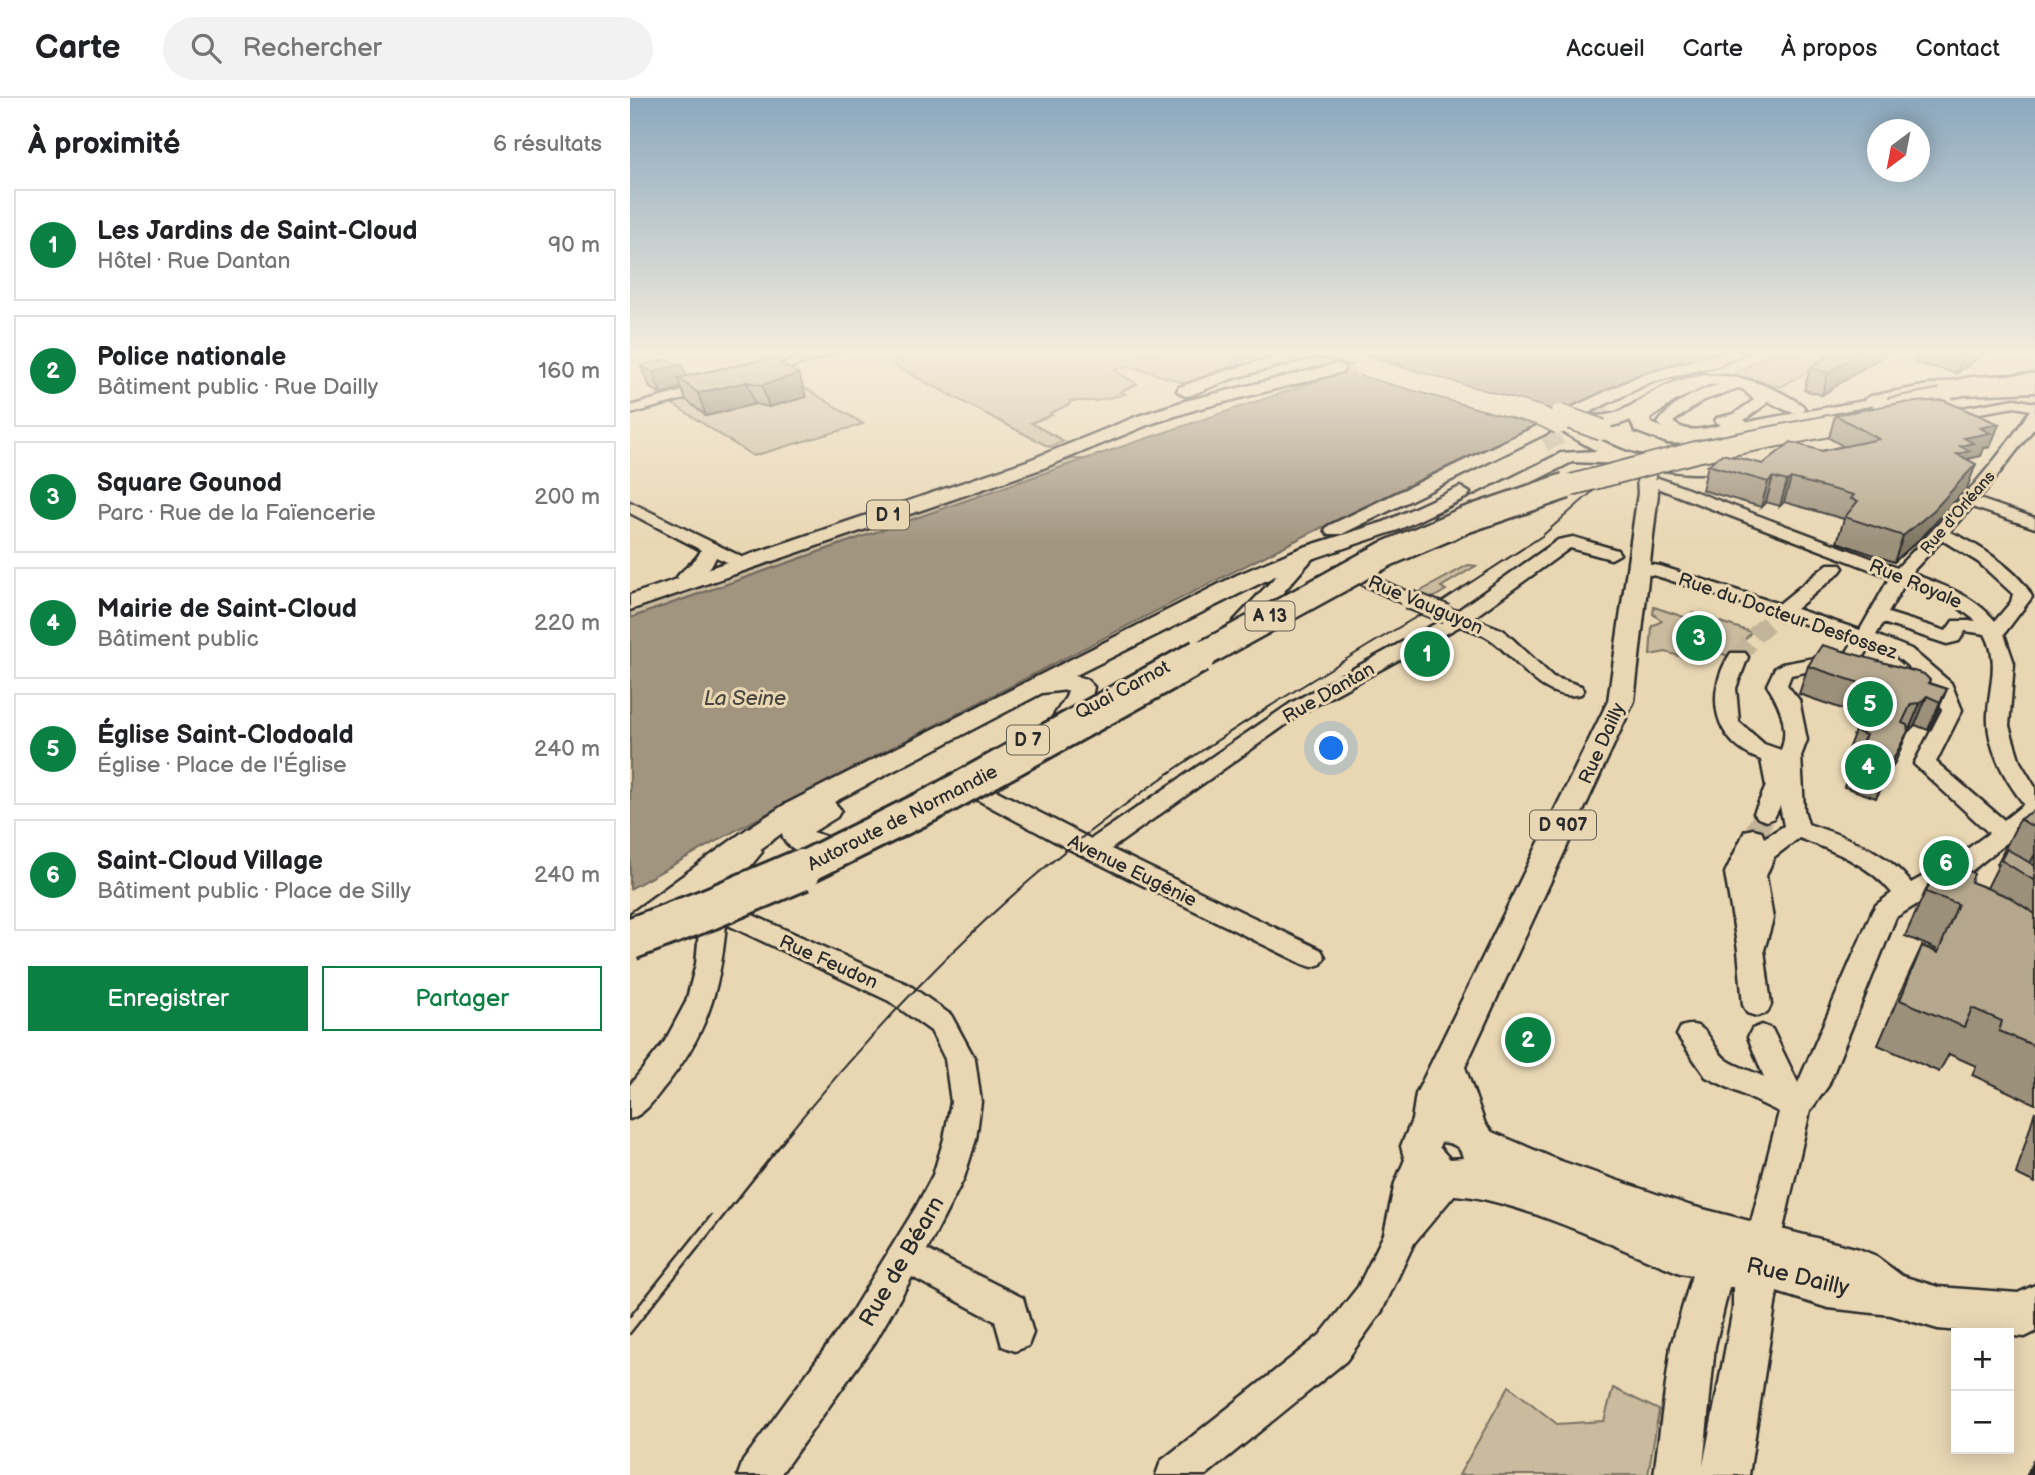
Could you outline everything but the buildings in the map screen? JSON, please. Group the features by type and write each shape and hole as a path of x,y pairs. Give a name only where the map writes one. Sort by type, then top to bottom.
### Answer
{"highway":[{"path":"1642,415 1639,417 1642,427 1667,437 1703,439 1791,415"},
{"path":"1571,427 1656,440 1705,442 1792,415"},
{"name":"Autoroute de Normandie","path":"630,928 726,889 867,825 1278,601 1428,527 1526,489 1620,462 1720,440 1863,415"},
{"name":"Autoroute de Normandie","path":"630,939 732,900 875,834 1288,606 1437,532 1534,494 1648,461 1875,415"},
{"path":"1882,423 1921,415"}],"main road":[{"path":"1137,419 1143,415"},
{"name":"D 1","path":"630,603 1034,465 1146,415"},
{"path":"1137,419 1148,415"},
{"name":"D 1","path":"630,596 1028,461 1151,415"},
{"path":"1539,415 1571,427 1657,450 1707,456"},
{"name":"Quai Carnot","path":"630,955 712,907 1245,622 1327,556 1334,538 1592,415"},
{"path":"1571,427 1584,420 1614,420 1623,415"},
{"path":"1629,458 1651,482 1707,456 1882,423"},
{"path":"1571,427 1629,458 1678,468 1695,468 1774,456 1787,450"},
{"name":"Quai Carnot","path":"1387,536 1392,536 1551,457 1579,450 1571,427"},
{"name":"Quai Carnot","path":"1387,536 1565,443 1571,427"},
{"name":"Quai Carnot","path":"1134,635 1156,620 1223,585 1571,427"},
{"name":"D 7","path":"1571,427 1657,450"},
{"name":"Quai Carnot","path":"630,928 757,836 883,765 1134,635 1327,556 1467,509 1568,457 1629,458"},
{"name":"Rue Dailly","path":"1651,482 1621,701 1448,1070 1453,1152 1502,1185 1604,1220 1680,1253 1754,1252 1828,1287 1891,1294 1938,1308 2025,1315 2035,1306"},
{"name":"Quai Carnot","path":"1245,622 1327,556"},
{"path":"1030,688 1059,681 1076,683 1081,687 1079,696 1064,720"},
{"path":"825,847 811,845 796,835 802,826 866,785 883,765"},
{"path":"1678,1475 1697,1322 1714,1271 1754,1252 1755,1300 1725,1475"}],"street":[{"path":"1670,415 1665,424 1671,430 1700,433 1792,415"},
{"path":"1667,419 1733,420 1740,415"},
{"path":"1882,423 1933,415"},
{"name":"Rue d'Orléans","path":"1866,638 1900,575 1969,501 2028,427 2034,415"},
{"name":"Rue Royale","path":"1651,482 1844,561 1900,575 1966,604 1993,631 2002,654 2005,675 1998,713 1999,724 2015,776 2035,802"},
{"path":"1969,501 2035,523"},
{"path":"630,507 734,560"},
{"path":"1877,615 1941,637 1952,637 1960,625 1993,631 1999,629 2020,604 2023,597 2021,592 1979,553 1941,534"},
{"name":"Rue Dantan","path":"1092,850 1298,707 1453,616 1569,543 1611,554"},
{"path":"686,576 705,563 710,550"},
{"name":"Rue Vauguyon","path":"1327,556 1408,599 1496,635 1546,681 1574,690"},
{"path":"1782,611 1844,561"},
{"name":"Rue du Docteur Desfossez","path":"1639,568 1656,570 1866,638 1910,657 1944,687 1951,706 1951,716 1941,738 1925,756 1925,764 2003,832"},
{"path":"1766,813 1777,789 1781,757 1796,740 1789,700 1777,683 1786,669 1852,657 1866,638"},
{"path":"1738,657 1726,688 1730,724 1758,752 1781,757"},
{"path":"1811,664 1851,676"},
{"path":"1781,757 1797,829"},
{"name":"Avenue Eugénie","path":"955,779 1092,850 1312,957"},
{"path":"630,1106 665,1067 687,1032 705,983 712,907 724,878 739,861 802,816 819,800"},
{"path":"1754,1252 1796,1107 1813,1086 1885,912 1928,893 2035,808"},
{"path":"1751,950 1758,934 1760,918 1754,889 1755,868 1770,844 1797,829 1829,840 1853,852 1901,884 1928,893"},
{"path":"1753,837 1737,873 1751,950 1757,1005"},
{"name":"Rue Feudon","path":"712,907 899,993 940,1023"},
{"name":"Rue de Béarn","path":"757,1475 863,1329 906,1257 948,1178 960,1139 966,1102 960,1059 940,1023"},
{"path":"1690,1035 1716,1068 1796,1107"},
{"path":"1762,1037 1779,1078 1796,1107"},
{"path":"1175,1475 1333,1348 1370,1299 1400,1236 1427,1201 1453,1152"},
{"path":"906,1257 1012,1310 1015,1333"},
{"path":"1687,1391 1734,1411"}],"shaded area":[{"path":"690,415 849,415 863,424 753,456"},
{"path":"989,415 1051,415 1031,423 1064,441 1049,447"},
{"path":"1072,459 1085,459 630,618 630,607 1030,469"},
{"path":"1468,565 1476,566 1441,587 1446,590 1428,601 1412,596"},
{"path":"1654,607 1687,618 1692,613 1751,632 1731,657 1706,648 1695,661 1666,652 1650,655 1652,626 1662,621 1653,614"},
{"path":"1509,1386 1557,1424 1604,1421 1613,1388 1659,1410 1648,1475 1459,1475"}],"water":[{"name":"La Seine","path":"1215,415 1557,415 1450,465 1121,629 885,751 630,889 630,618"}],"tunnel":[{"path":"1544,443 1602,415"},
{"path":"1738,657 1757,633 1782,611"},
{"path":"1753,837 1766,813"}],"tram line":[{"path":"1436,605 1542,536 1609,477"},
{"path":"784,1139 841,1071 932,973 1029,881 1123,806 1222,737 1428,610"},
{"path":"630,1334 786,1138"},
{"path":"630,1316 711,1215"}],"railway":[{"path":"2030,1475 2035,1463"}],"place":[{"name":"Square Gounod","path":"1699,638"},
{"name":"Les Jardins de Saint-Cloud","path":"1427,654"},
{"name":"Église Saint-Clodoald","path":"1870,704"},
{"name":"Mairie de Saint-Cloud","path":"1868,767"},
{"name":"Saint-Cloud Village","path":"1946,863"},
{"name":"Police nationale","path":"1528,1040"}]}
